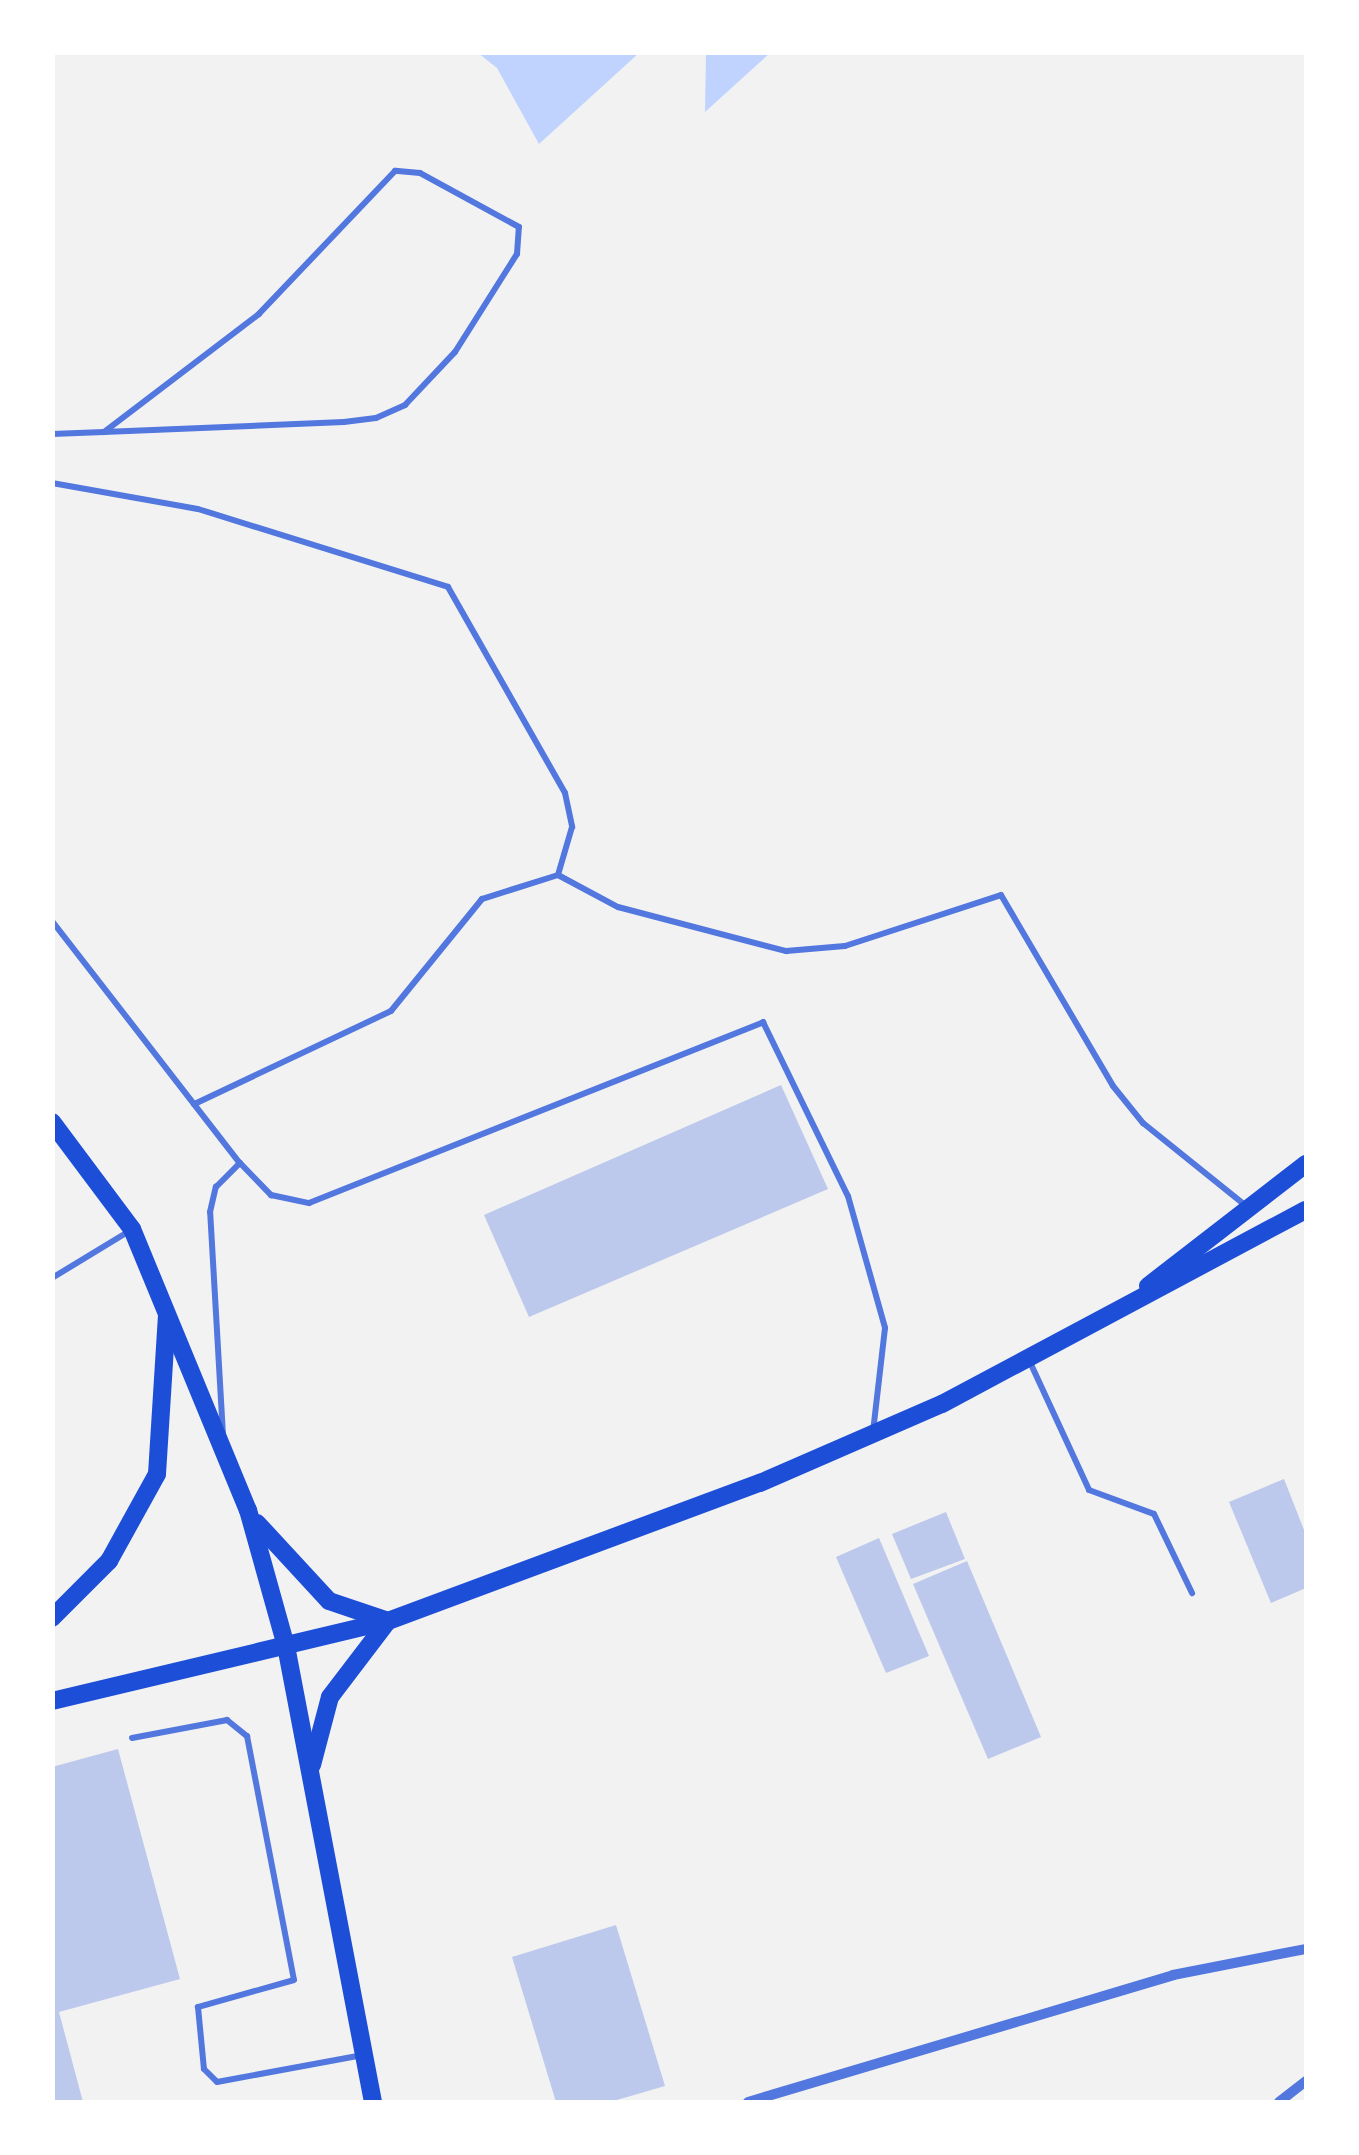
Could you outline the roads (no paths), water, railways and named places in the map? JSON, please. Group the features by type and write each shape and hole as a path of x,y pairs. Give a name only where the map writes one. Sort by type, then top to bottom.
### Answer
{"main road":[{"path":"52,1122 132,1229 223,1438 248,1510 286,1646 373,2102"},
{"path":"1117,1312 1246,1206 1306,1164"},
{"path":"52,1701 388,1621 873,1434 1117,1312 1306,1210"},
{"path":"52,1618 109,1562 157,1474 167,1306"},
{"path":"248,1510 308,1585 388,1621"},
{"path":"310,1770 330,1697 388,1621"}],"street":[{"path":"748,2102 1157,1979 1306,1949"},
{"path":"1278,2102 1306,2081"}],"lane":[{"path":"52,434 104,432 344,422 405,405 455,352 517,254 519,227 420,173 396,171 260,314 104,432"},
{"path":"52,483 198,508 327,554 418,571 448,588 564,792 572,827 558,875"},
{"path":"194,1104 284,1069 391,1011 482,899 558,875 618,906 786,951 845,946 1001,895 1113,1086 1143,1124 1246,1206"},
{"path":"52,921 240,1163 270,1195 309,1203 762,1022 848,1196 885,1328 873,1434"},
{"path":"223,1438 210,1212 216,1187 240,1163"},
{"path":"52,1278 132,1229"},
{"path":"1028,1358 1089,1490 1154,1514 1192,1592"},
{"path":"132,1738 227,1720 247,1736 294,1980 198,2007 204,2069 217,2082 364,2054"}],"water":[{"path":"706,52 770,53 705,112"},
{"path":"478,53 639,53 539,144 497,68"}]}
